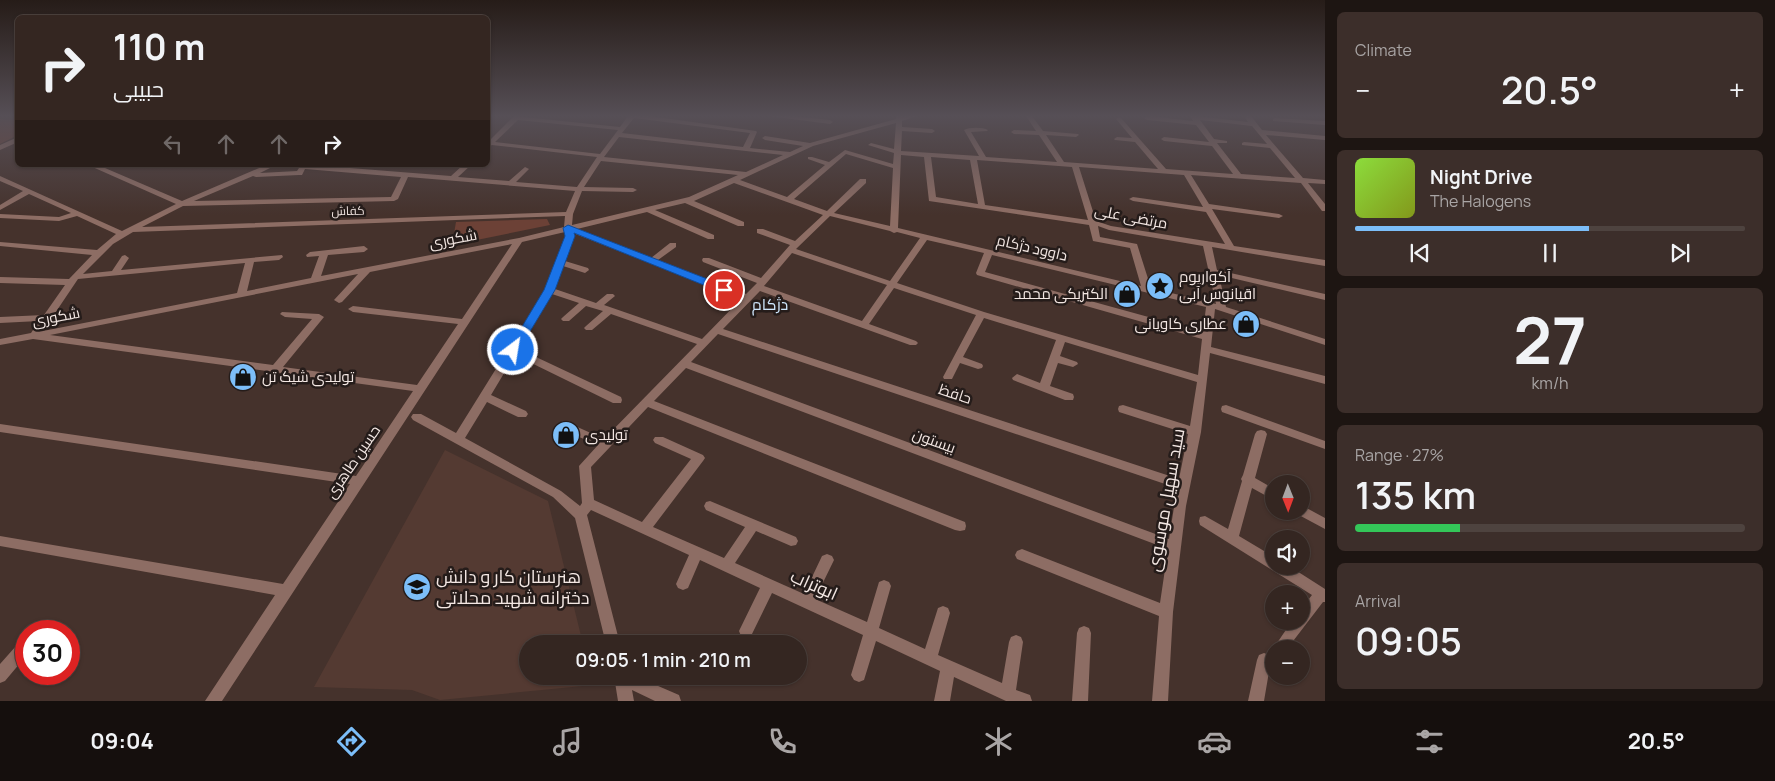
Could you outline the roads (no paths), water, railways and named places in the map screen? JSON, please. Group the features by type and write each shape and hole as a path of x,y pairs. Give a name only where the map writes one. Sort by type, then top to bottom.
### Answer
{"street":[{"path":"521,149 746,174"},
{"path":"458,440 550,290 570,236 568,214 580,189 608,149"},
{"path":"751,149 790,154"},
{"name":"شکوری","path":"0,342 519,240 646,210 699,197 802,149"},
{"path":"884,149 898,153 1325,182"},
{"path":"894,230 898,149"},
{"path":"978,149 984,159"},
{"path":"1051,149 1062,164"},
{"path":"1145,149 1163,170"},
{"path":"1218,149 1238,175"},
{"path":"1275,149 1325,208"},
{"path":"788,200 845,152 897,167"},
{"name":"مرتضی علی","path":"927,155 932,199 1093,223 1109,228 1325,262"},
{"path":"810,158 830,165"},
{"path":"973,158 982,207"},
{"path":"1075,165 1096,239 1134,246 1147,290"},
{"path":"97,167 182,204 394,199 406,174"},
{"path":"268,167 182,204 125,232 97,252 73,279 34,336 421,389"},
{"path":"248,176 299,173 303,167 387,172 580,189 633,190"},
{"path":"387,172 393,167"},
{"path":"453,178 465,167"},
{"path":"512,182 525,169"},
{"path":"1186,172 1231,248"},
{"path":"1,180 77,214 125,232"},
{"name":"داوود دژکام","path":"733,180 826,213 1217,307 1325,342"},
{"path":"611,635 584,509 584,466 747,298 792,247 826,213 863,181"},
{"path":"0,208 29,192"},
{"path":"1133,199 1279,216"},
{"path":"685,200 740,224"},
{"path":"646,210 710,237"},
{"path":"0,216 59,219 77,214"},
{"name":"کفاش","path":"125,232 568,214"},
{"path":"568,228 747,298"},
{"path":"760,231 792,247 891,284 980,314 1203,380"},
{"path":"863,326 925,237"},
{"name":"حسین طاهری","path":"213,701 519,240"},
{"path":"0,244 97,252"},
{"name":"سید سهیل موسوی","path":"1160,701 1166,612 1174,546 1195,432 1207,343 1217,307 1214,272 1207,244"},
{"path":"652,261 673,245"},
{"path":"310,254 364,249"},
{"path":"989,252 979,275 1325,380"},
{"path":"315,280 325,253"},
{"path":"0,280 73,279 115,273 279,257"},
{"path":"115,273 125,258"},
{"path":"240,295 250,260"},
{"path":"706,260 863,326 913,343"},
{"path":"561,262 584,270"},
{"path":"339,300 367,270"},
{"path":"1214,272 1325,297"},
{"path":"550,290 704,343"},
{"path":"598,306 610,296"},
{"path":"566,319 585,302"},
{"path":"353,309 465,322"},
{"path":"589,328 610,310"},
{"path":"276,369 319,317 285,314"},
{"path":"948,377 980,314"},
{"path":"0,320 45,318"},
{"name":"حافظ","path":"716,330 1184,485"},
{"path":"1044,387 1062,337"},
{"path":"513,350 617,400"},
{"path":"1055,358 1073,364"},
{"path":"958,359 978,366"},
{"name":"بیستون","path":"684,363 1174,546"},
{"path":"1017,378 1069,397"},
{"path":"485,397 522,414"},
{"path":"646,402 960,526"},
{"path":"1123,409 1195,432"},
{"path":"1226,410 1325,445"},
{"name":"ابوتراب","path":"417,417 584,509 644,529 1024,701"},
{"path":"0,428 359,482"},
{"path":"569,428 606,444"},
{"path":"1232,538 1261,434"},
{"path":"644,529 699,458 658,440"},
{"path":"1247,479 1265,490"},
{"path":"710,506 791,541"},
{"path":"1310,515 1325,524"},
{"path":"1205,522 1265,558"},
{"path":"726,566 753,525"},
{"path":"0,541 286,591"},
{"path":"682,584 697,553"},
{"path":"1022,555 1166,612"},
{"path":"807,602 827,560"},
{"path":"1291,575 1323,595 1310,610"},
{"path":"746,631 769,585"},
{"path":"859,675 884,586"},
{"path":"930,657 943,613"},
{"path":"1286,640 1294,630"},
{"path":"1080,701 1084,633"},
{"path":"1008,694 1016,642"},
{"path":"0,676 15,659"},
{"path":"1256,701 1264,660"},
{"path":"942,701 949,666"},
{"path":"623,685 626,701"},
{"path":"639,685 673,701"}],"place":[{"name":"آکواریوم اقیانوس آبی","path":"1160,286"},
{"name":"الکتریکی محمد","path":"1127,294"},
{"name":"عطاری کاویانی","path":"1246,324"},
{"name":"تولیدی شیک تن","path":"243,377"},
{"name":"تولیدی","path":"566,435"},
{"name":"هنرستان کار و دانش دخترانه شهید محلاتی","path":"417,587"}],"district":[{"name":"دژکام","path":"770,304"}]}
